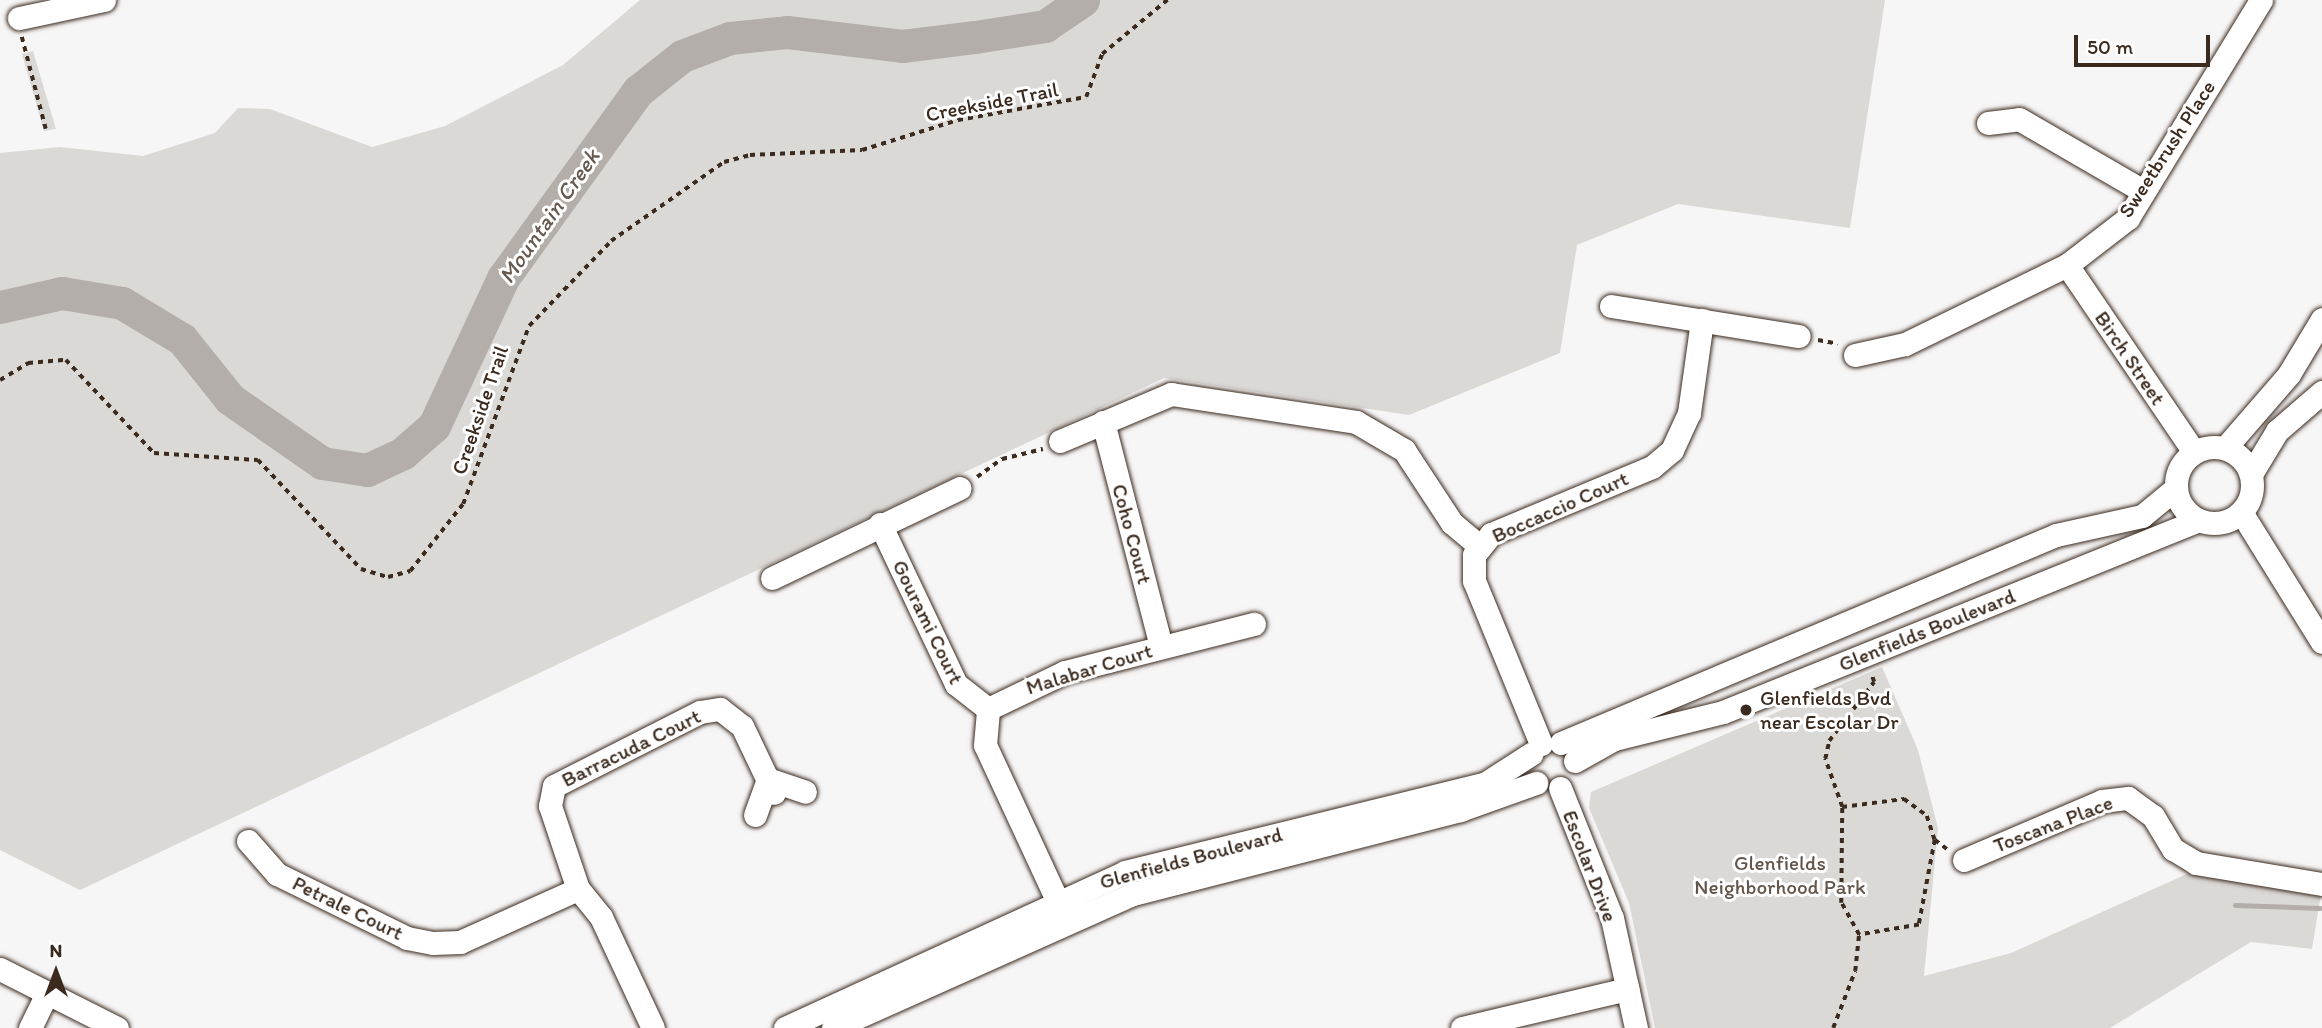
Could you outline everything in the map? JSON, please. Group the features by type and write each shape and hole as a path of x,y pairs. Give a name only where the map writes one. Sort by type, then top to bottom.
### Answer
{"street":[{"path":"19,18 104,0"},
{"name":"Sweetbrush Place","path":"1855,355 1905,344 2067,265 2127,218 2262,0"},
{"path":"1988,123 2019,119 2143,191"},
{"name":"Birch Street","path":"2067,265 2194,452"},
{"path":"1611,306 1800,336"},
{"path":"2241,512 2221,522 2199,520 2180,501 2176,488 2180,468 2194,452 2225,448 2283,382 2322,319"},
{"name":"Boccaccio Court","path":"1536,783 1528,771 1552,750 1474,581 1479,546 1491,534 1652,467 1672,450 1689,413 1702,320"},
{"path":"2322,392 2277,431 2251,474 2241,512 2322,642"},
{"path":"1060,441 1171,394 1365,424 1404,450 1452,523 1479,546"},
{"name":"Coho Court","path":"1103,422 1161,647"},
{"path":"2225,448 2251,474"},
{"path":"772,578 960,488"},
{"name":"Glenfields Boulevard","path":"833,1028 1061,909 1125,872 1486,782 1552,750 2056,535 2142,516 2176,488"},
{"name":"Glenfields Boulevard","path":"1552,750 1723,712 2199,520"},
{"name":"Gourami Court","path":"880,524 956,684 988,709"},
{"name":"Malabar Court","path":"988,709 1049,677 1254,624"},
{"name":"Barracuda Court","path":"653,1028 601,917 578,889 550,806 554,786 566,776 700,712 720,709 742,726 771,786"},
{"path":"988,709 985,745 1061,909"},
{"path":"1536,783 1560,788 1571,779 1552,750"},
{"name":"Glenfields Boulevard","path":"1061,909 1133,894 1460,810 1536,783"},
{"path":"755,815 771,786 805,792"},
{"name":"Escolar Drive","path":"1560,788 1608,903 1636,1028"},
{"name":"Toscana Place","path":"1964,860 2102,801 2128,798 2153,816 2173,849 2196,863 2322,884"},
{"name":"Petrale Court","path":"247,841 277,874 407,938 433,943 460,942 578,889"},
{"path":"0,969 117,1028"},
{"path":"1462,1028 1628,989"},
{"path":"30,1028 47,993"},
{"name":"Glenfields Boulevard","path":"785,1028 874,1008"}],"path":[{"name":"Creekside Trail","path":"0,380 29,363 66,360 79,367 155,453 258,460 360,569 388,577 410,571 463,504 529,326 611,241 724,162 750,155 862,150 958,120 1086,97 1102,54 1167,0"},
{"path":"24,51 46,130"},
{"path":"1800,336 1855,355"},
{"path":"960,488 1002,459 1060,441"},
{"path":"1833,1028 1855,971 1859,935 1837,881 1842,807 1825,759 1829,741 1874,682 1864,655"},
{"path":"1842,807 1904,799 1927,816 1935,840 1919,925 1859,935"}],"green space":[{"path":"640,0 1885,0 1850,228 1678,204 1577,245 1560,353 1409,415 1164,378 80,890 0,850 0,153 60,147 143,156 215,133 238,108 270,109 372,147 445,126 563,65"},
{"path":"33,51 56,129 44,131 22,54"},
{"name":"Glenfields Neighborhood Park","path":"1882,667 1918,750 1938,828 1924,976 2011,953 2189,873 2321,894 2312,949 2251,942 2110,1028 1655,1028 1629,903 1589,808 1591,792"}],"waterway":[{"name":"Mountain Creek","path":"0,307 62,293 122,303 182,339 230,399 322,463 367,470 403,453 434,426 503,278 638,91 682,56 730,38 787,32 902,46 975,37 1045,26 1083,0"},
{"path":"2235,905 2320,908"}],"place":[{"name":"Glenfields Bvd near Escolar Dr","path":"1746,710"}]}
